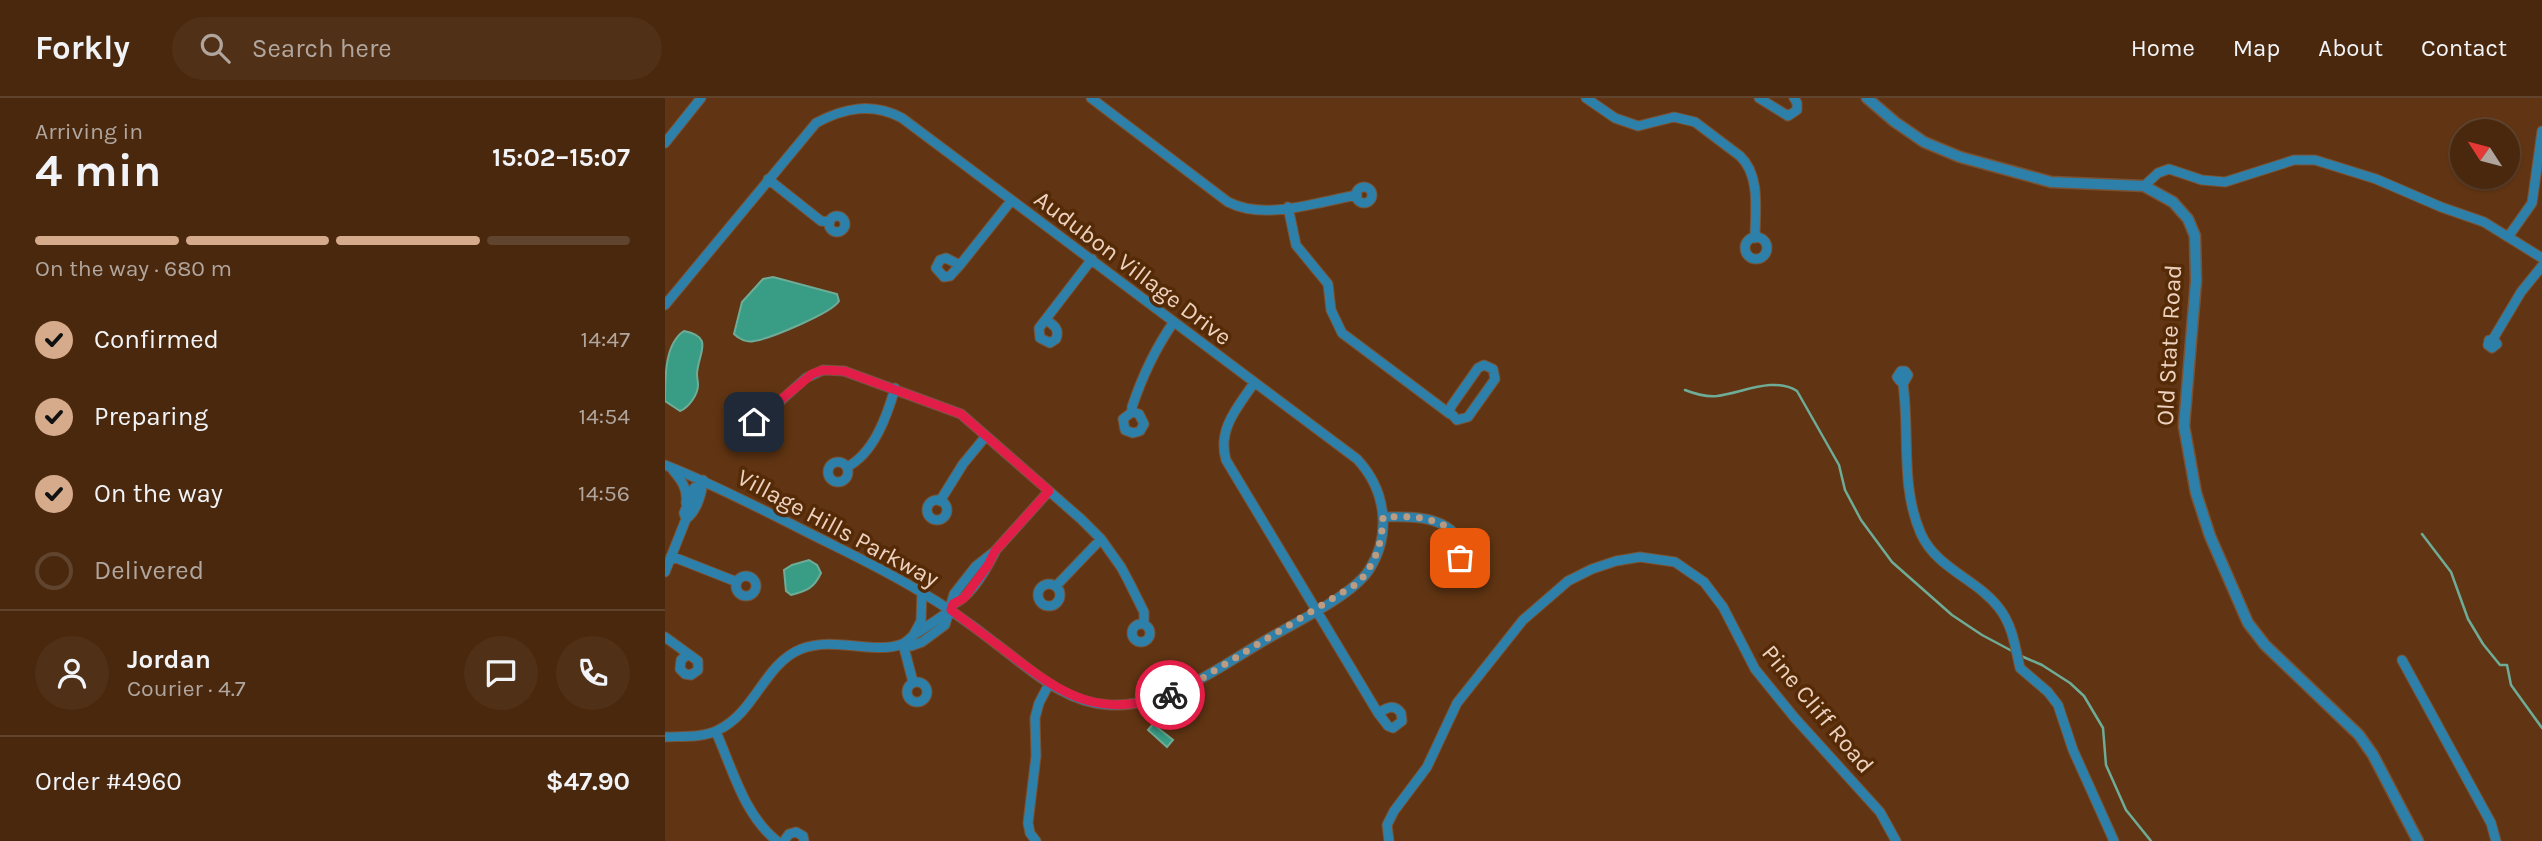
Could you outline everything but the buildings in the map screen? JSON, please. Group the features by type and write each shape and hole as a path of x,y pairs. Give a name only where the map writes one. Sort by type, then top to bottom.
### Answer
{"street":[{"path":"665,143 701,98"},
{"path":"850,98 851,109"},
{"path":"1090,98 1228,202 1249,210 1288,207 1357,195"},
{"path":"1586,98 1615,118 1638,125 1674,117 1695,122 1740,156 1751,170 1754,180 1755,237"},
{"path":"1759,98 1788,116 1797,110 1794,98"},
{"name":"Old State Road","path":"1867,98 1924,142 1960,157 2051,182 2144,186 2173,202 2193,228 2196,281 2184,426 2196,493 2210,536 2248,623 2265,645 2351,725 2367,745 2418,841"},
{"name":"Audubon Village Drive","path":"665,305 816,123 869,103 902,118 1357,459 1377,485 1383,517 1380,547 1367,572 1351,588 1317,610 1212,672"},
{"path":"2508,237 2532,204 2542,131"},
{"path":"2144,186 2158,173 2169,169 2202,180 2225,182 2294,160 2315,160 2376,179 2484,222 2542,258"},
{"path":"768,178 821,221 830,222"},
{"path":"960,265 946,258 938,262 936,268 940,275 947,277 953,274 1010,201"},
{"path":"1288,207 1296,245 1325,279 1330,291 1331,310 1342,333 1457,420 1468,417 1495,379 1493,369 1484,365 1478,368 1452,405 1450,414"},
{"path":"1046,320 1057,329 1056,339 1049,343 1043,341 1039,335 1039,328 1091,259"},
{"path":"2493,339 2521,292 2542,265"},
{"path":"1132,412 1157,345 1173,323"},
{"path":"754,422 806,378 823,370 844,371 961,414 1049,491 1110,550 1144,612 1144,624"},
{"path":"1904,381 1906,465 1921,534 1940,559 1988,596 2000,609 2016,643 2020,668 2048,692 2058,705 2080,767 2114,841"},
{"path":"1254,383 1227,426 1224,433 1224,453 1230,468 1378,713"},
{"path":"847,467 855,463 869,446 887,414 895,388"},
{"path":"940,501 963,464 986,436"},
{"path":"668,466 684,484 687,494 686,508"},
{"name":"Village Hills Parkway","path":"668,466 702,480 952,607 1049,684 1076,697 1106,705 1155,700 1170,695 1212,672"},
{"path":"686,519 684,513 694,488 702,480"},
{"path":"665,572 686,519 691,516 700,496 702,480"},
{"path":"665,737 716,732 742,713 782,660 801,648 832,643 911,646 922,642 947,622 954,594 969,575 981,561 995,551 1049,491"},
{"path":"1383,517 1415,516 1434,520 1459,538 1464,547"},
{"path":"1056,586 1101,540"},
{"path":"671,556 737,582"},
{"name":"Pine Cliff Road","path":"1389,841 1387,825 1394,811 1427,767 1457,703 1523,620 1568,581 1616,561 1640,557 1675,562 1705,582 1724,607 1755,669 1794,717 1880,812 1896,841"},
{"path":"913,636 921,621 922,592"},
{"path":"903,644 952,607"},
{"path":"665,637 690,655"},
{"path":"903,644 913,682"},
{"path":"2402,660 2491,823 2496,841"},
{"path":"1035,841 1028,823 1036,756 1035,718 1049,684"},
{"path":"716,732 752,814 777,841"},
{"path":"784,841 789,834 796,832 803,836 804,841"}],"water":[{"path":"773,277 837,294 839,301 825,312 786,331 754,341 741,339 734,334 742,302 763,279"},
{"path":"684,331 699,337 703,347 696,393 680,411 665,401 665,381 667,361 673,343"},
{"path":"809,560 817,565 821,573 809,588 791,595 786,591 784,570"},
{"path":"1153,724 1173,740 1167,747 1148,730"}],"waterway":[{"path":"1685,390 1713,396 1778,385 1797,391 1839,465 1845,490 1861,520 1892,562 1952,615 2012,651"},
{"path":"2422,534 2451,572 2468,619 2483,644 2500,665 2507,665 2511,685 2542,728"},
{"path":"2021,656 2042,665 2070,683 2084,696 2103,728 2106,765 2126,810 2151,841"}],"way so far":[{"path":"1170,695 1317,610 1358,583 1380,547 1383,517 1425,517 1444,525 1459,538 1464,547 1459,551 1460,558"}],"route":[{"path":"754,422 806,378 823,370 844,371 961,414 1049,491 995,551 979,578 964,598 953,604 951,610 1063,692 1106,705 1155,700 1170,695"}]}
